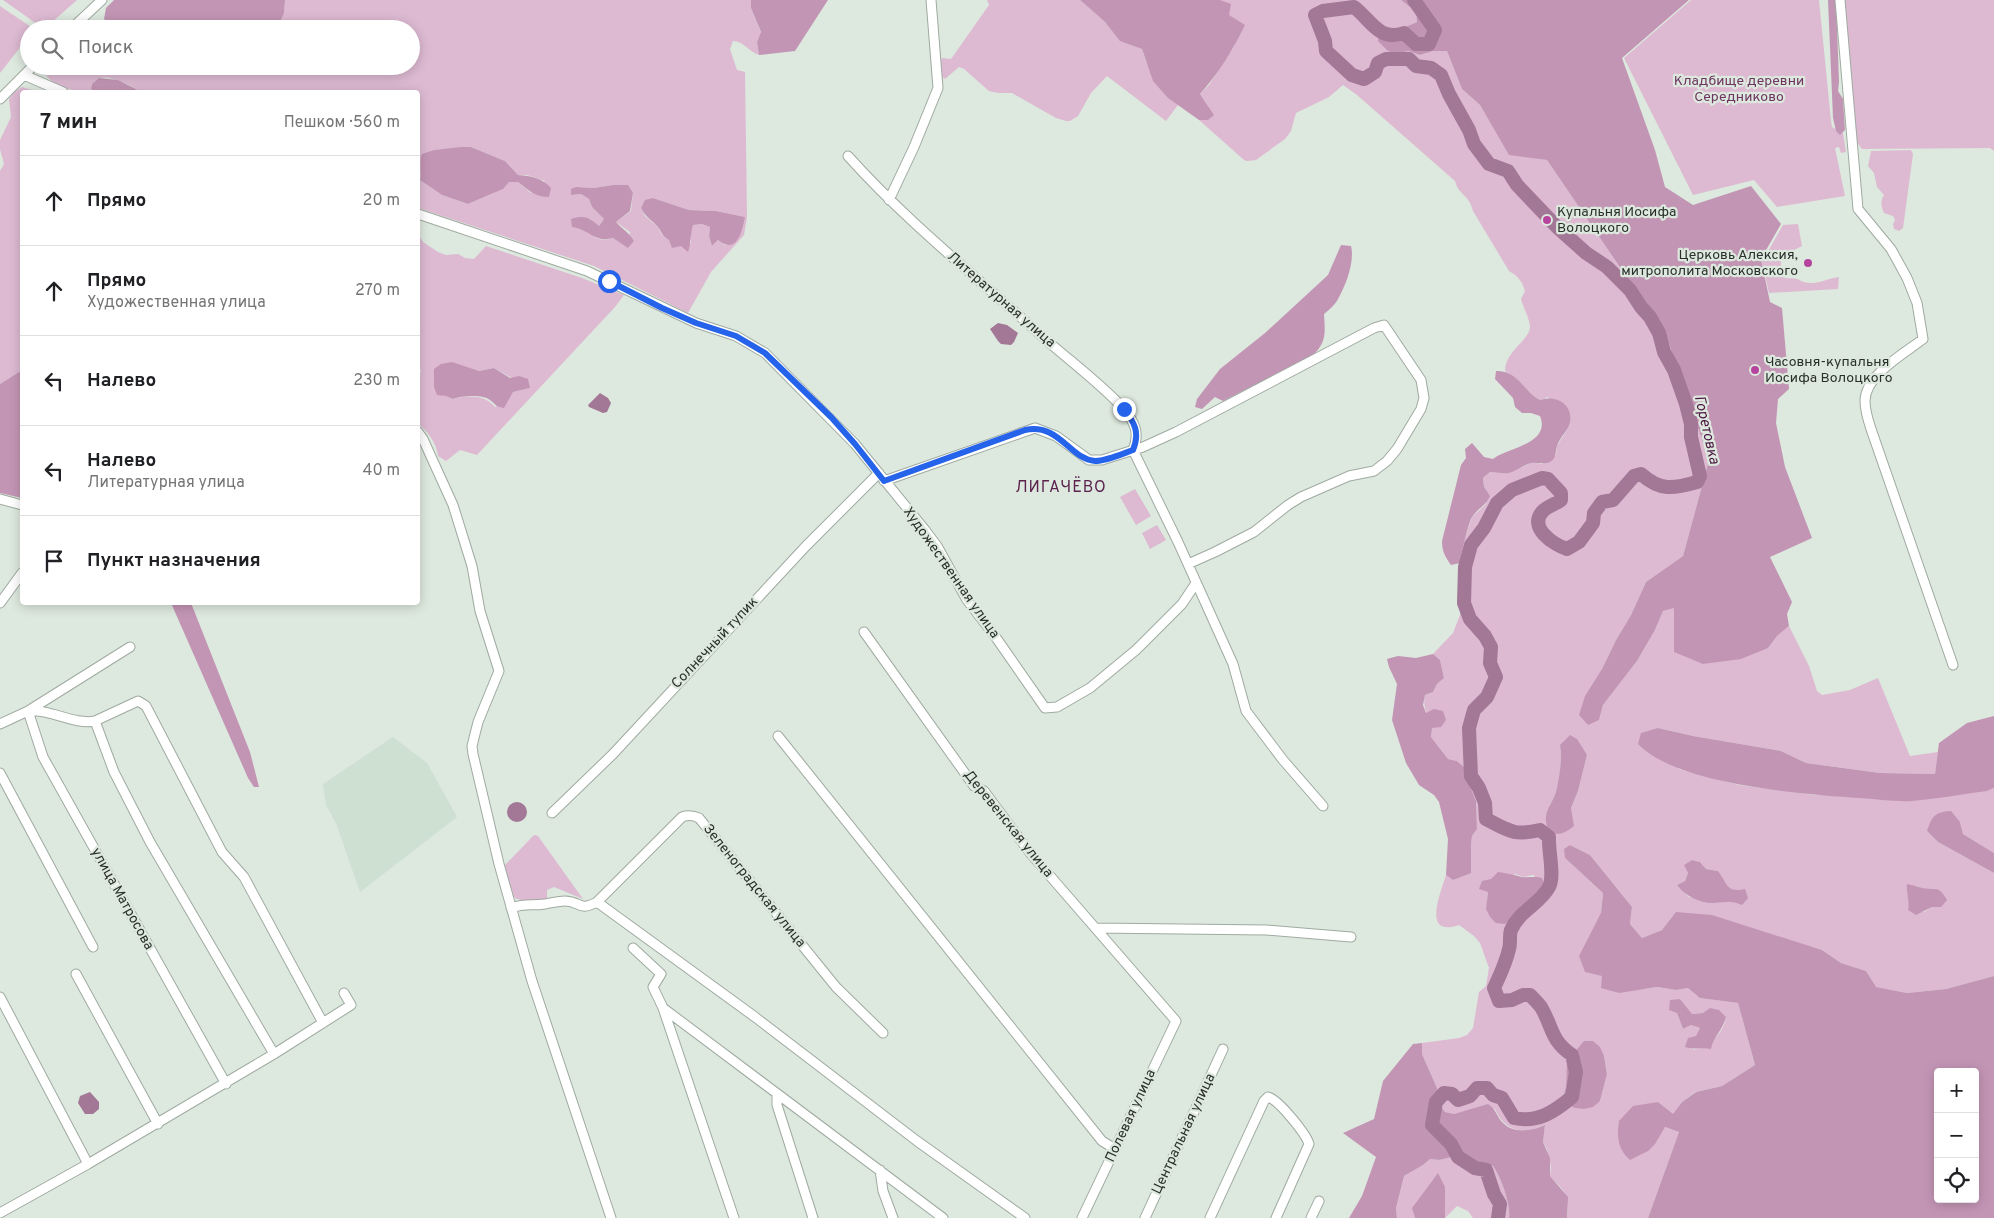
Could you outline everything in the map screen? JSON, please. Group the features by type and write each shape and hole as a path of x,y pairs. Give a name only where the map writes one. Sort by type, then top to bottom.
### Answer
{"street":[{"path":"81,20 102,0"},
{"path":"889,200 914,147 938,88 931,0"},
{"path":"1840,0 1858,210 1890,249 1907,278 1917,303 1924,339 1881,371 1874,379 1868,388 1865,399 1866,410 1953,666"},
{"path":"0,99 24,75 58,90"},
{"name":"Литературная улица","path":"848,156 889,200 949,256 1021,316 1116,400 1134,423 1137,437 1133,450"},
{"name":"Художественная улица","path":"420,215 587,271 696,323 736,336 765,353 831,417 933,541 967,600 1045,708 1057,707 1098,682 1136,650 1182,604 1196,583"},
{"path":"882,477 1035,428 1056,436 1089,460 1102,460 1133,450 1176,432 1374,328 1384,325 1421,380 1424,398 1421,409 1397,449 1380,468 1349,476 1301,497 1254,532 1188,564"},
{"path":"420,435 453,505 472,566 480,611 499,671 478,722 472,746 511,908 534,988 611,1218"},
{"path":"1133,450 1188,564 1233,664 1246,711 1323,806"},
{"name":"Солнечный тупик","path":"552,813 613,754 806,546 882,477"},
{"path":"0,499 20,504"},
{"path":"0,603 20,576"},
{"name":"Деревенская улица","path":"864,632 974,786 984,791 1031,854 1163,1007 1172,1014"},
{"path":"0,724 28,710 130,646"},
{"path":"28,710 40,710 85,723 95,721 138,701 146,706 222,852 244,877 323,1023"},
{"name":"улица Матросова","path":"28,710 43,757 226,1084"},
{"path":"95,721 114,772 150,842 274,1054"},
{"path":"778,736 1102,1141 1115,1149"},
{"path":"0,773 93,947"},
{"name":"Зеленоградская улица","path":"597,902 682,817 688,815 699,818 836,987 883,1033"},
{"path":"511,908 522,904 534,905 563,900 573,902 581,907 588,907 597,902 755,1017 917,1141 1025,1218"},
{"path":"1096,928 1266,930 1350,937"},
{"path":"633,948 661,974 653,987 663,1008 734,1218"},
{"path":"76,974 158,1124"},
{"path":"0,1213 226,1084 323,1023 350,1005 344,993"},
{"path":"0,997 88,1164"},
{"path":"663,1008 943,1218"},
{"name":"Полевая улица","path":"1082,1218 1176,1021 1172,1014"},
{"name":"Центральная улица","path":"1145,1218 1222,1049"},
{"path":"777,1094 779,1114 813,1218"},
{"path":"1210,1218 1264,1101 1268,1097 1274,1100 1295,1122 1309,1144 1276,1218"},
{"path":"880,1170 884,1191 893,1218"},
{"path":"1311,1218 1319,1201"}],"shaded area":[{"path":"114,0 285,0 284,13 281,20 105,20 106,8"},
{"path":"751,0 828,0 795,51 759,55 757,42 761,32 751,8"},
{"path":"1080,0 1220,0 1231,4 1229,15 1245,25 1225,61 1200,94 1214,115 1208,120 1199,120 1168,98 1153,81 1142,49 1120,41 1105,22"},
{"path":"1401,0 1689,0 1622,58 1655,150 1665,187 1693,205 1751,186 1781,224 1761,259 1770,302 1782,308 1789,389 1778,399 1776,423 1785,467 1812,538 1770,557 1792,602 1787,614 1789,626 1777,636 1768,648 1741,659 1703,664 1674,652 1674,608 1663,611 1655,630 1637,661 1603,705 1599,720 1588,725 1579,715 1585,696 1631,615 1646,582 1683,556 1709,460 1666,335 1547,160 1509,155 1480,105 1462,89 1447,51 1433,51 1420,55 1408,51 1396,54 1388,51 1378,41 1379,32 1396,31 1417,22 1416,12"},
{"path":"1828,0 1836,0 1838,91 1843,99 1845,130 1840,135 1836,131 1833,118"},
{"path":"99,78 118,80 138,90 93,90 91,89 92,84"},
{"path":"471,147 505,161 518,175 540,180 551,188 549,197 536,194 518,182 509,182 503,189 468,204 442,195 420,180 422,154 434,150"},
{"path":"628,185 633,193 630,211 616,222 634,241 628,248 613,238 597,238 572,227 571,219 583,217 599,226 604,219 592,207 589,199 581,194 571,195 571,189 576,187 594,188"},
{"path":"653,198 689,210 716,211 745,217 738,240 730,245 718,240 712,246 709,236 710,227 702,224 693,225 688,252 681,246 672,248 669,240 663,236 658,227 641,208 645,200"},
{"path":"1341,245 1351,246 1351,266 1338,299 1324,314 1324,336 1318,350 1313,355 1223,401 1215,397 1202,409 1195,407 1197,399 1220,369 1265,333 1328,275"},
{"path":"998,323 1007,325 1018,333 1011,345 1001,344 990,329"},
{"path":"452,362 479,371 494,368 510,378 519,376 528,379 530,388 513,392 504,408 497,406 486,398 477,396 453,399 437,395 434,387 434,369 441,364"},
{"path":"1496,371 1515,377 1529,392 1540,400 1551,399 1562,402 1569,410 1570,422 1558,443 1555,457 1550,462 1531,463 1509,473 1490,472 1483,478 1484,487 1490,496 1471,520 1460,563 1451,565 1444,554 1442,541 1461,465 1466,458 1465,449 1472,443 1484,457 1493,459 1527,444 1540,433 1542,425 1540,416 1522,413 1515,407 1513,398 1495,379"},
{"path":"20,372 20,498 0,493 0,384"},
{"path":"600,393 608,398 611,403 607,412 603,413 588,405"},
{"path":"172,605 192,605 250,752 259,787 254,787 248,778"},
{"path":"1433,654 1440,660 1444,678 1437,684 1433,692 1425,695 1423,705 1426,713 1434,709 1443,711 1446,720 1441,727 1432,728 1431,737 1448,759 1457,761 1464,767 1469,775 1469,784 1476,801 1477,829 1472,836 1471,873 1453,880 1446,875 1448,839 1439,802 1434,795 1419,785 1406,763 1392,720 1397,684 1387,659 1398,656 1416,658"},
{"path":"1994,716 1994,788 1987,791 1912,801 1806,794 1742,785 1681,769 1656,758 1638,744 1641,733 1658,728 1781,751 1806,763 1880,773 1935,774 1939,743 1967,723"},
{"path":"1570,735 1577,739 1587,755 1578,791 1571,808 1574,826 1565,832 1556,834 1549,832 1546,819 1557,788 1561,756 1560,745"},
{"path":"393,737 427,763 457,817 360,892 336,823 326,805 323,784"},
{"path":"517,802 524,805 527,812 524,819 517,822 510,819 507,812 510,805"},
{"path":"1951,811 1960,822 1963,834 1994,853 1994,873 1938,842 1927,831 1935,816 1941,812"},
{"path":"1570,845 1590,855 1632,907 1630,924 1642,938 1662,930 1676,912 1712,915 1822,950 1841,963 1866,971 1876,987 1907,993 1946,989 1994,976 1994,1218 1648,1218 1679,1132 1665,1127 1655,1144 1648,1151 1630,1160 1620,1147 1619,1121 1633,1106 1658,1102 1673,1114 1682,1102 1696,1092 1722,1086 1755,1065 1738,1003 1700,998 1688,988 1676,990 1657,987 1619,993 1601,988 1602,976 1585,972 1579,956 1601,913 1603,893 1565,858 1564,849"},
{"path":"1692,860 1700,862 1706,869 1718,871 1728,886 1734,890 1745,889 1748,898 1742,905 1732,902 1704,902 1689,896 1677,885 1685,881 1688,873 1684,865"},
{"path":"1498,872 1522,877 1542,878 1545,886 1520,913 1505,924 1496,923 1490,917 1486,909 1488,892 1479,889 1482,881 1491,879"},
{"path":"1907,884 1939,890 1947,900 1941,907 1932,907 1916,915 1908,910"},
{"path":"1680,999 1692,1014 1703,1013 1710,1008 1719,1010 1726,1017 1711,1049 1685,1047 1688,1038 1696,1036 1700,1028 1691,1025 1683,1029 1677,1013 1669,1010 1670,1000"},
{"path":"1584,1041 1593,1041 1600,1047 1604,1056 1607,1074 1600,1101 1593,1107 1584,1109 1575,1108 1567,1104 1563,1096 1566,1087 1567,1061"},
{"path":"1422,1043 1422,1054 1437,1088 1440,1105 1445,1112 1454,1114 1488,1104 1503,1123 1513,1129 1529,1130 1545,1125 1543,1142 1550,1158 1550,1176 1568,1197 1567,1218 1509,1218 1505,1191 1493,1166 1456,1156 1439,1160 1430,1159 1404,1176 1396,1208 1397,1218 1349,1218 1362,1196 1376,1157 1343,1133 1374,1119 1383,1081 1413,1044"},
{"path":"90,1092 99,1102 99,1109 93,1114 85,1114 78,1103 80,1096"},
{"path":"1438,1173 1445,1187 1445,1218 1415,1218 1412,1208"}],"green space":[{"path":"3,0 77,0 54,20 31,20"},
{"path":"285,0 751,0 751,8 761,33 757,42 759,55 737,41 733,41 730,49 737,70 745,72 747,217 744,235 711,272 688,313 594,266 420,209 420,180 420,90 138,90 121,81 103,78 98,79 92,84 91,89 93,90 73,90 59,85 46,75 420,75 420,20 281,20 284,13","holes":["471,147 505,161 518,175 527,175 545,181 531,193 518,182 509,182 494,193 468,204 442,195 420,180 422,162 434,150","613,185 633,193 631,211 616,222 630,232 628,247 613,238 599,239 582,229 590,219 599,226 604,219 592,207 589,199 581,194 571,195 576,187 594,188","653,198 689,210 716,211 745,217 725,245 718,240 712,246 709,236 710,227 702,224 692,225 691,243 669,240 645,216 641,208"]},
{"path":"987,0 1080,0 1105,22 1120,40 1142,49 1155,80 1178,105 1166,121 1107,76 1091,93 1078,116 1070,121 1066,121 1056,118 1012,93 989,91 964,69 959,67 945,79 941,76 940,63 942,58 951,59 989,5"},
{"path":"1220,0 1401,0 1416,12 1417,22 1396,31 1379,32 1396,54 1408,51 1420,55 1433,51 1447,51 1462,89 1480,105 1509,154 1547,160 1666,335 1709,460 1683,556 1646,582 1631,615 1602,669 1599,720 1603,705 1637,661 1655,630 1663,611 1674,607 1674,652 1768,648 1777,636 1789,626 1809,666 1817,691 1822,695 1850,690 1878,678 1910,756 1938,752 1935,774 1880,773 1806,763 1781,751 1658,728 1679,769 1739,785 1815,795 1987,791 1994,788 1994,853 1963,834 1960,822 1927,831 1938,842 1994,873 1994,976 1946,989 1907,993 1875,987 1866,971 1841,963 1822,950 1676,913 1662,930 1642,938 1630,924 1632,907 1590,855 1570,845 1565,858 1603,893 1601,913 1602,976 1645,989 1657,987 1676,990 1688,988 1701,998 1738,1003 1755,1065 1722,1086 1695,1092 1682,1102 1673,1115 1658,1102 1661,1133 1665,1127 1679,1132 1648,1218 1567,1218 1565,1195 1550,1176 1551,1167 1547,1149 1543,1142 1545,1125 1522,1131 1509,1127 1495,1109 1454,1114 1445,1112 1440,1105 1437,1088 1422,1054 1422,1043 1459,1038 1467,1035 1473,1028 1479,992 1486,986 1489,968 1480,943 1474,936 1459,925 1447,927 1440,925 1437,919 1436,911 1446,875 1454,880 1470,855 1472,836 1477,829 1476,801 1469,784 1469,775 1457,761 1448,759 1431,737 1431,726 1424,701 1425,695 1433,692 1437,684 1444,678 1440,660 1433,654 1453,633 1460,615 1460,553 1472,517 1486,504 1483,478 1490,472 1509,473 1533,462 1542,464 1556,455 1557,446 1567,430 1548,397 1540,400 1505,371 1509,357 1529,331 1530,326 1521,299 1525,291 1524,287 1519,279 1509,271 1469,201 1459,190 1455,181 1357,95 1343,85 1329,97 1296,113 1291,131 1285,139 1256,160 1244,160 1199,120 1208,120 1209,107 1200,94 1209,85 1235,45 1228,15","holes":["1560,745 1587,755 1578,791 1571,808 1549,806 1558,784 1561,769","1692,860 1700,862 1706,869 1718,871 1728,888 1736,891 1734,901 1725,900 1716,903 1689,897 1677,885 1685,881 1688,873 1685,865","1515,874 1524,877 1533,875 1545,886 1520,913 1487,900 1488,892","1917,886 1925,889 1941,907 1932,907 1924,912 1908,910","1680,999 1691,1014 1703,1013 1726,1017 1719,1034 1710,1042 1693,1050 1700,1028 1691,1025 1683,1029 1677,1013","1584,1041 1604,1056 1607,1074 1600,1101 1563,1095 1566,1087 1567,1069"]},
{"name":"Кладбище деревни Середниково","path":"1691,0 1819,0 1832,127 1843,133 1846,152 1841,153 1839,147 1835,148 1845,196 1777,207 1754,180 1693,195 1624,58"},
{"path":"1845,0 1994,0 1994,151 1990,148 1862,149 1856,141"},
{"path":"0,6 21,20 20,47 0,73"},
{"path":"22,87 32,90 20,90 20,372 0,384 0,171 4,164 0,140 11,117 9,99 14,92"},
{"path":"1911,150 1913,154 1903,228 1899,231 1894,229 1893,224 1895,220 1893,216 1884,213 1881,204 1884,195 1877,187 1874,173 1868,166 1871,151"},
{"path":"1798,224 1802,246 1790,252 1781,260 1781,276 1808,283 1839,277 1838,289 1769,293 1762,262 1783,225"},
{"path":"420,237 423,242 446,255 458,254 465,258 474,259 486,246 582,278 624,295 477,455 460,450 446,461 438,456 431,438 420,426","holes":["461,366 479,371 494,368 530,388 513,392 507,400 495,407 486,400 476,397 453,399 434,387 434,369"]},
{"path":"1135,489 1151,516 1136,525 1120,497"},
{"path":"1157,525 1166,540 1150,549 1142,533"},
{"path":"534,835 538,836 583,899 554,887 547,890 547,899 519,900 513,896 506,875 505,865"},
{"path":"1456,1156 1493,1166 1505,1191 1509,1218 1473,1218 1468,1211 1457,1206 1445,1218 1445,1187 1413,1208 1415,1218 1397,1218 1396,1208 1404,1176 1430,1159 1439,1160"}],"waterway":[{"name":"Горетовка","path":"1414,0 1435,30 1429,44 1416,44 1404,33 1388,35 1376,28 1354,7 1323,11 1315,15 1325,41 1326,51 1352,75 1364,79 1375,72 1378,63 1386,59 1409,59 1416,66 1431,68 1441,75 1469,130 1474,144 1489,164 1508,171 1517,185 1557,227 1586,253 1607,267 1630,290 1650,317 1659,333 1664,352 1674,370 1686,404 1700,476 1697,482 1674,487 1661,486 1648,480 1641,474 1634,476 1613,500 1602,502 1594,513 1593,523 1579,542 1567,549 1549,539 1540,529 1538,523 1543,511 1561,500 1561,493 1548,479 1542,478 1512,490 1497,503 1484,528 1471,545 1465,567 1464,603 1470,619 1485,636 1491,647 1490,663 1496,677 1487,697 1474,710 1469,728 1471,776 1479,788 1485,803 1486,819 1512,831 1540,830 1549,837 1551,882 1545,893 1519,918 1511,930 1508,954 1494,988 1499,1001 1512,1000 1523,995 1530,995 1533,998 1541,1007 1560,1044 1572,1055 1576,1072 1572,1097 1552,1112 1538,1118 1514,1118 1502,1098 1493,1095 1487,1088 1477,1088 1470,1096 1458,1100 1452,1094 1444,1093 1436,1102 1432,1125 1451,1144 1458,1157 1475,1168 1486,1170 1494,1194 1500,1204 1498,1218"}],"place":[{"name":"Купальня Иосифа Волоцкого","path":"1547,220"},
{"name":"Церковь Алексия, митрополита Московского","path":"1808,263"},
{"name":"Часовня-купальня Иосифа Волоцкого","path":"1755,370"}],"district":[{"name":"ЛИГАЧЁВО","path":"1061,488"}],"route":[{"path":"609,281 696,323 736,336 765,353 831,417 884,481 1035,428 1056,436 1089,460 1102,460 1133,450 1137,437 1136,430 1134,423 1124,409"}]}
